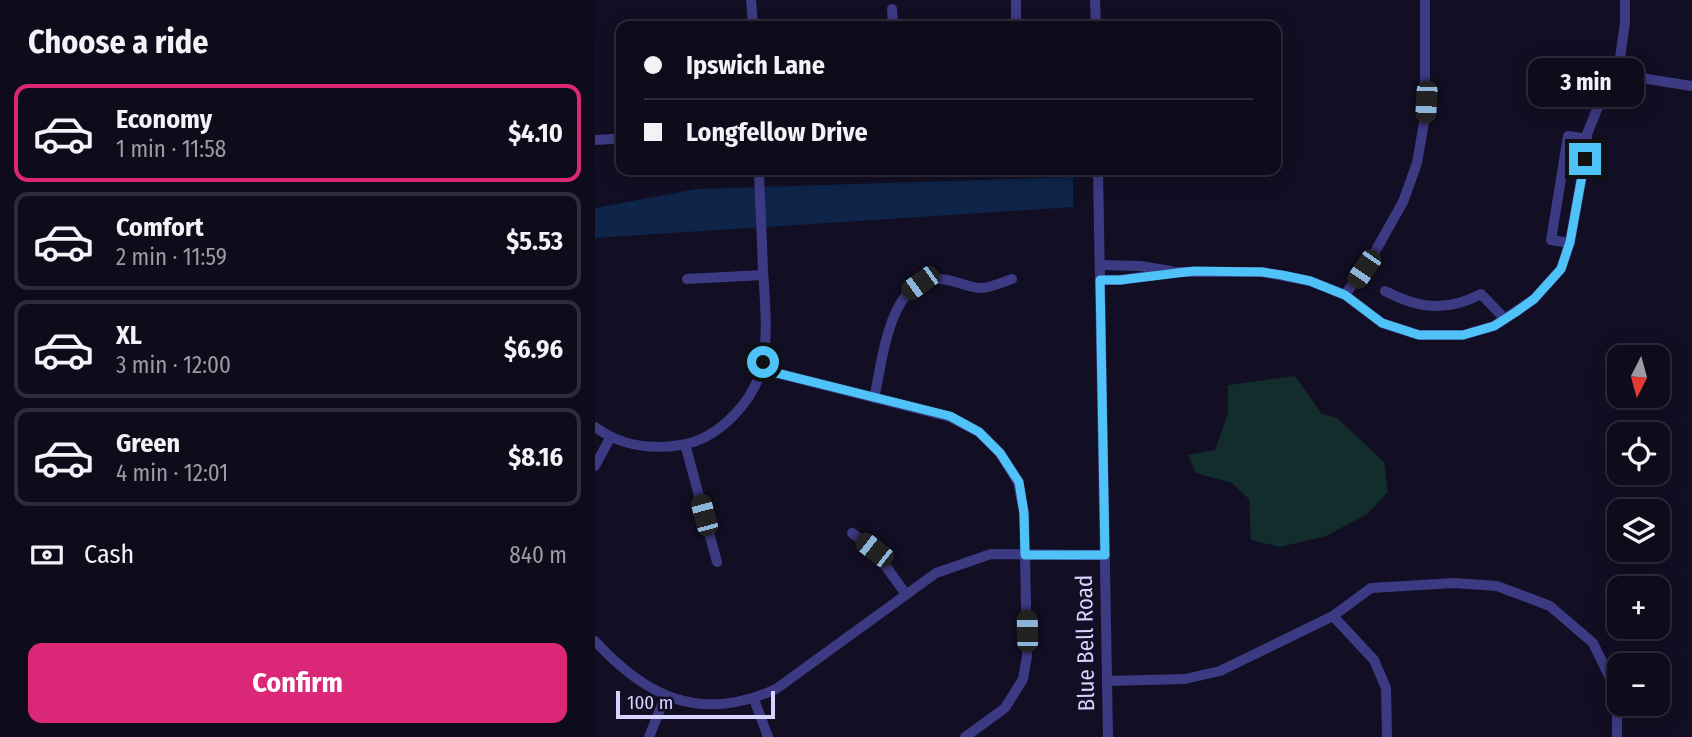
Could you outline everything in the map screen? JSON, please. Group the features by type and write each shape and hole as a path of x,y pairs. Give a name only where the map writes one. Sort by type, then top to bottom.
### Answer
{"street":[{"path":"751,0 753,21"},
{"path":"1016,0 1016,21"},
{"path":"1095,0 1096,21"},
{"path":"1345,295 1373,257 1403,202 1417,163 1426,107 1425,0"},
{"path":"1623,0 1625,23 1620,58 1627,81"},
{"path":"892,9 893,21"},
{"path":"1100,280 1177,272 1262,272 1310,281 1345,295 1382,323 1419,335 1463,335 1494,326 1534,299 1561,269 1570,243 1591,121 1598,107 1616,87 1627,81 1641,78 1692,86"},
{"path":"1570,243 1551,240 1567,136 1587,139"},
{"path":"595,140 612,139"},
{"path":"595,427 610,438 634,445 659,448 685,444 708,434 729,420 752,390 761,369 765,312 759,175"},
{"name":"Blue Bell Road","path":"1098,175 1108,737"},
{"path":"1100,265 1140,266 1177,272"},
{"path":"687,279 763,275"},
{"path":"874,398 893,319 903,296 920,283 939,279 982,288 1012,279"},
{"path":"1385,291 1403,300 1429,306 1453,306 1481,294 1505,319"},
{"path":"761,369 950,416 979,432 1000,453 1019,482 1024,513 1025,555 1027,656 1023,679 1005,708 965,737"},
{"path":"595,466 610,438"},
{"path":"685,444 716,562"},
{"path":"852,533 874,550 905,593"},
{"path":"595,641 621,669 665,697 688,702 714,703 754,699 776,688 936,573 991,554 1105,555"},
{"path":"1107,681 1185,679 1220,671 1333,616 1371,588 1442,584 1497,586 1550,606 1593,643 1610,678 1616,709 1616,737"},
{"path":"1333,616 1374,660 1386,688 1387,737"},
{"path":"649,737 665,697"},
{"path":"754,699 768,737"}],"green space":[{"path":"1295,376 1322,414 1337,418 1384,462 1388,492 1367,514 1326,536 1280,547 1251,540 1249,499 1232,483 1196,473 1188,455 1215,450 1228,414 1228,385"}],"water":[{"path":"1073,177 1073,207 595,238 595,208 697,189"}],"route":[{"path":"763,362 761,369 950,416 979,432 1000,453 1019,482 1024,513 1025,555 1105,555 1100,280 1194,271 1282,275 1310,281 1345,295 1382,323 1419,335 1463,335 1494,326 1516,312 1534,299 1561,269 1570,242 1585,159"}]}
